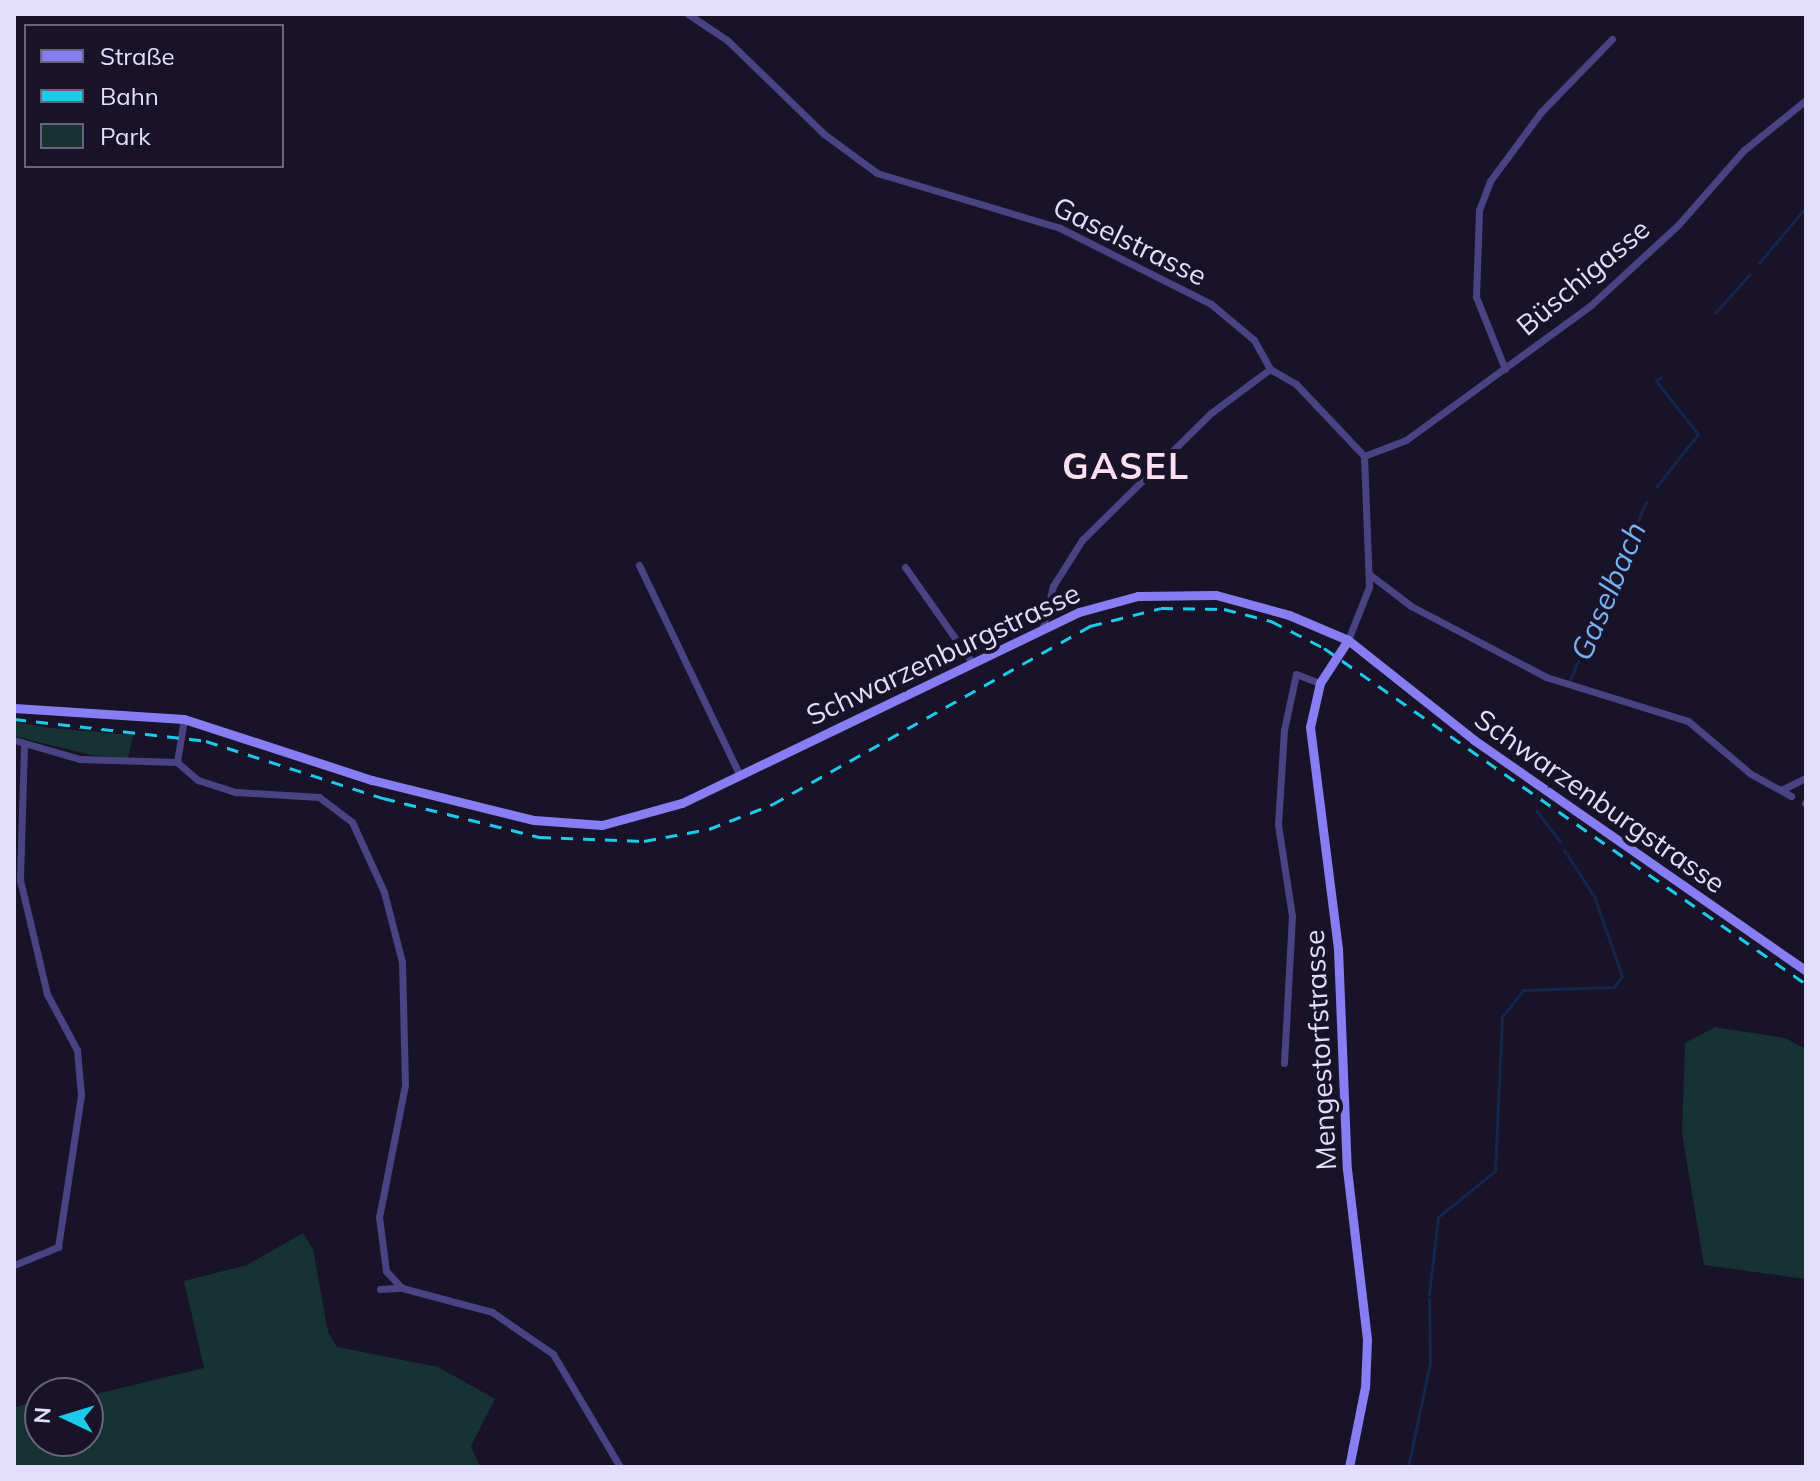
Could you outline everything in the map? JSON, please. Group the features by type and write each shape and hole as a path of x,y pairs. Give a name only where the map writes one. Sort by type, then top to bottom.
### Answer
{"main road":[{"name":"Schwarzenburgstrasse","path":"14,708 184,719 343,772 563,825 633,820 739,774 1043,627 1119,599 1191,593 1265,606 1348,640 1474,740 1806,971"},
{"name":"Mengestorfstrasse","path":"1348,640 1320,683 1311,742 1338,949 1347,1169 1367,1340 1365,1387 1349,1467"}],"street":[{"name":"Gaselstrasse","path":"688,14 727,40 824,134 877,173 1038,220 1135,264 1228,315 1256,342 1270,369 1296,384 1364,456"},
{"path":"1505,369 1483,328 1474,280 1482,201 1541,112 1612,39"},
{"name":"Büschigasse","path":"1364,456 1406,440 1505,369 1633,269 1744,150 1806,100"},
{"path":"1043,627 1053,586 1082,540 1211,413 1270,369"},
{"path":"1348,640 1366,606 1369,574 1364,456"},
{"path":"639,565 739,774"},
{"path":"905,567 971,661"},
{"path":"1369,574 1411,606 1546,677 1688,721 1751,774 1791,796"},
{"path":"1284,1063 1292,916 1278,825 1284,730 1296,674 1320,683"},
{"path":"177,762 184,719"},
{"path":"14,740 91,760 177,762 198,780 236,792 323,799 352,822 372,860 396,929 403,985 404,1095 379,1217 386,1271 380,1289 402,1288 480,1306 540,1342 566,1368 620,1467"},
{"path":"14,1265 58,1247 81,1095 77,1050 47,994 20,880 24,744"},
{"path":"1781,790 1806,778"},
{"path":"386,1271 402,1288"}],"green space":[{"path":"14,722 133,735 128,758 91,755 14,736"},
{"path":"1715,1027 1785,1038 1806,1049 1806,1279 1704,1265 1682,1133 1685,1043"},
{"path":"303,1233 313,1249 328,1332 337,1347 438,1367 495,1399 471,1446 480,1467 14,1467 14,1408 24,1405 24,1457 104,1457 104,1392 204,1368 184,1281 247,1265"}],"waterway":[{"name":"Gaselbach","path":"1759,263 1806,207"},
{"name":"Gaselbach","path":"1715,313 1750,274"},
{"name":"Gaselbach","path":"1656,487 1698,434 1656,381 1661,377"},
{"name":"Gaselbach","path":"1570,680 1646,502"},
{"name":"Gaselbach","path":"1536,810 1560,842"},
{"name":"Gaselbach","path":"1429,1294 1438,1217 1495,1171 1502,1017 1523,990 1614,987 1622,976 1594,896 1564,850"},
{"name":"Gaselbach","path":"1408,1467 1430,1363 1429,1299"}],"railway":[{"path":"14,719 206,741 383,798 539,837 644,841 709,829 773,804 1090,626 1161,608 1224,609 1271,621 1324,648 1806,984"}],"district":[{"name":"GASEL","path":"1126,466"}]}
